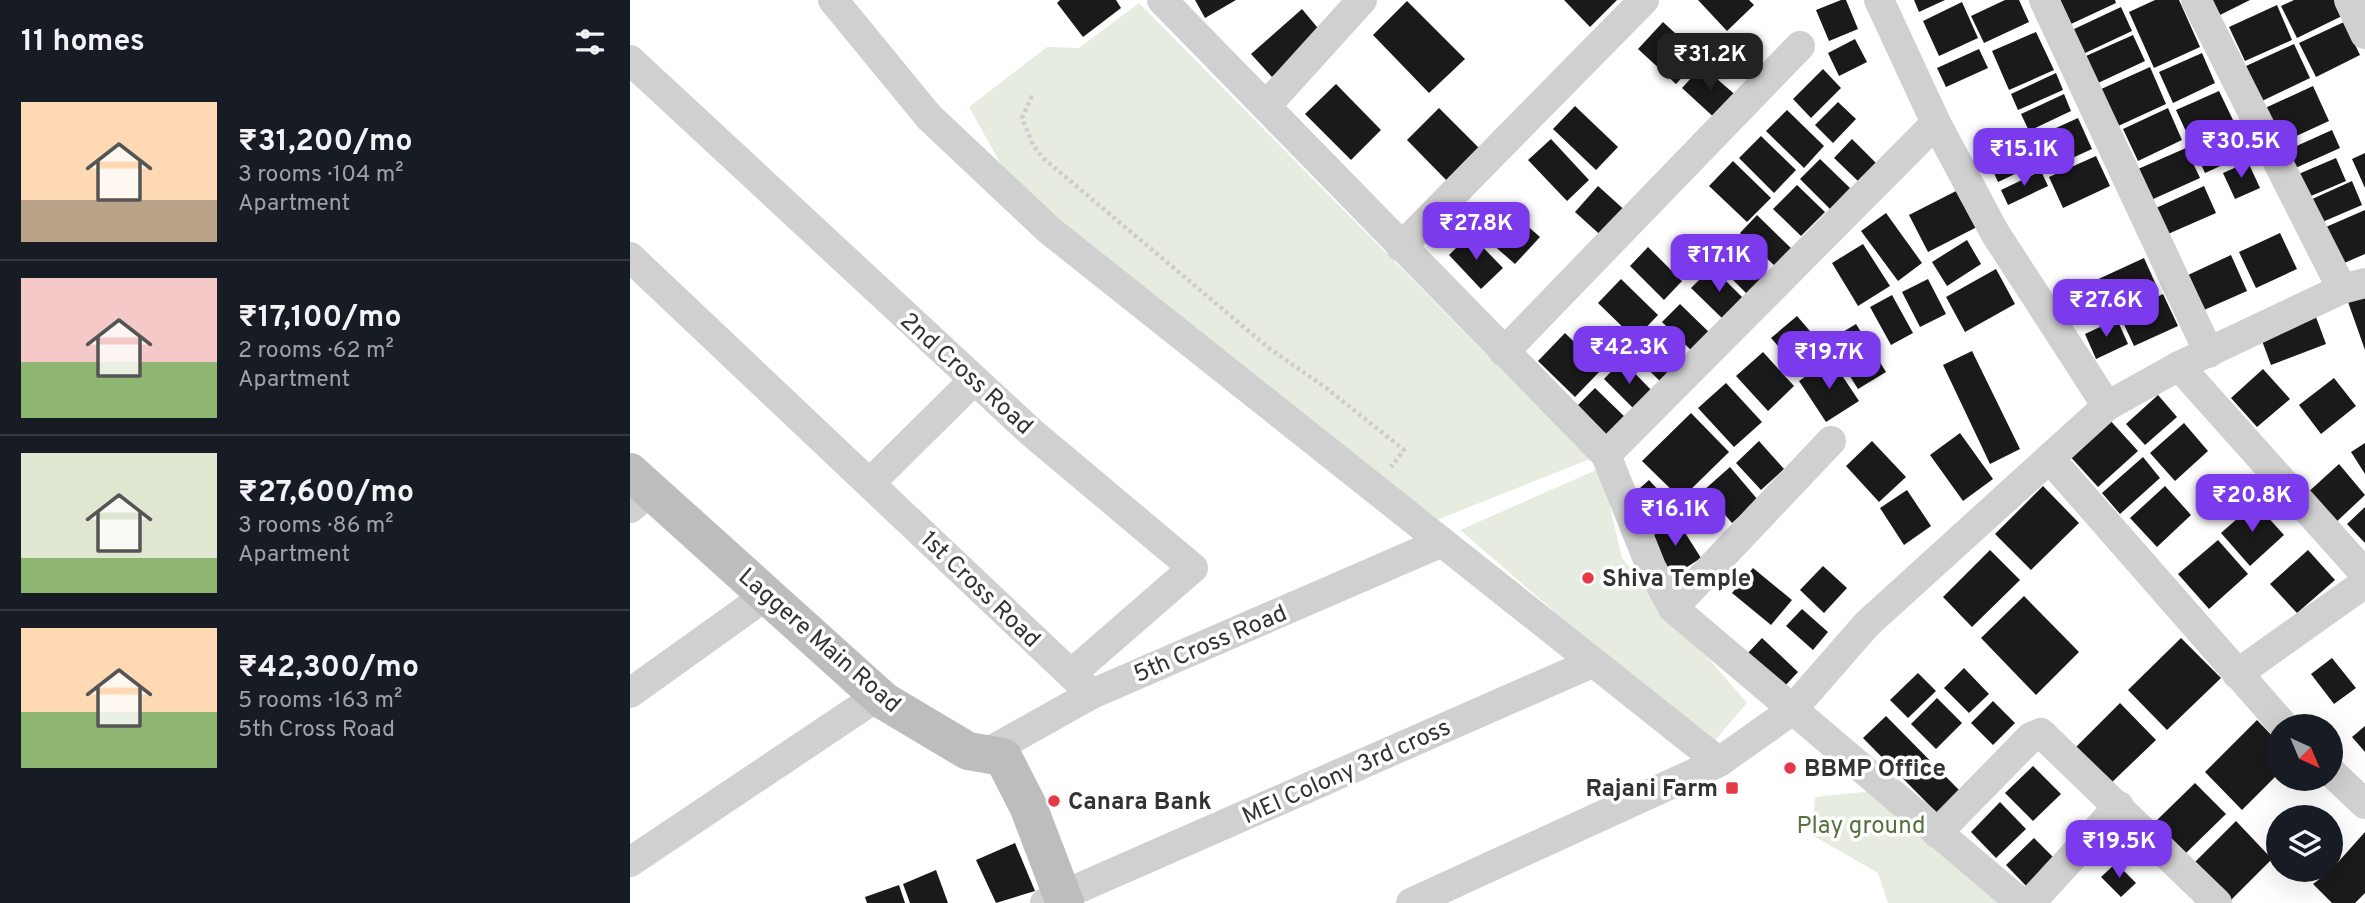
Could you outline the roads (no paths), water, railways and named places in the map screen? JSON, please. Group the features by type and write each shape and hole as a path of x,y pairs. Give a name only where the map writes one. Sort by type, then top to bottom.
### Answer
{"street":[{"path":"833,0 929,117 988,176 1049,230 1719,762"},
{"path":"1162,0 1606,456 1651,567 1673,608 1758,678 1791,711 2021,903"},
{"path":"1266,106 1362,0"},
{"path":"1401,247 1644,0"},
{"path":"1879,0 1936,123 1995,233 2107,406"},
{"path":"2044,0 2208,353"},
{"path":"1411,903 1719,762 1791,711 1867,624 2107,406 2179,366 2353,286 2196,0"},
{"path":"2348,0 2365,34"},
{"path":"1504,352 1800,46"},
{"name":"2nd Cross Road","path":"630,60 974,380 1117,507 1193,568 1081,684"},
{"path":"1606,456 1936,123"},
{"name":"1st Cross Road","path":"630,257 1081,684"},
{"path":"2179,366 2365,574"},
{"path":"870,483 974,380"},
{"path":"1673,608 1831,441"},
{"path":"2050,460 2273,714"},
{"name":"Laggere Main Road","path":"637,490 767,595 878,696 968,751 1003,757 1028,806 1057,901"},
{"name":"5th Cross Road","path":"985,754 1081,684 1440,543"},
{"path":"2237,674 2365,583"},
{"path":"630,693 767,595"},
{"name":"MEI Colony 3rd cross","path":"1057,901 1592,663"},
{"path":"630,862 878,696"},
{"path":"1937,833 2031,737 2041,733 2217,903"},
{"path":"2343,783 2365,804"},
{"path":"2030,903 2119,806"}],"place":[{"name":"Shiva Temple","path":"1588,578"},
{"name":"BBMP Office","path":"1790,768"},
{"name":"Rajani Farm","path":"1732,788"},
{"name":"Canara Bank","path":"1054,801"}],"park label":[{"name":"Play ground","path":"1861,825"}]}
